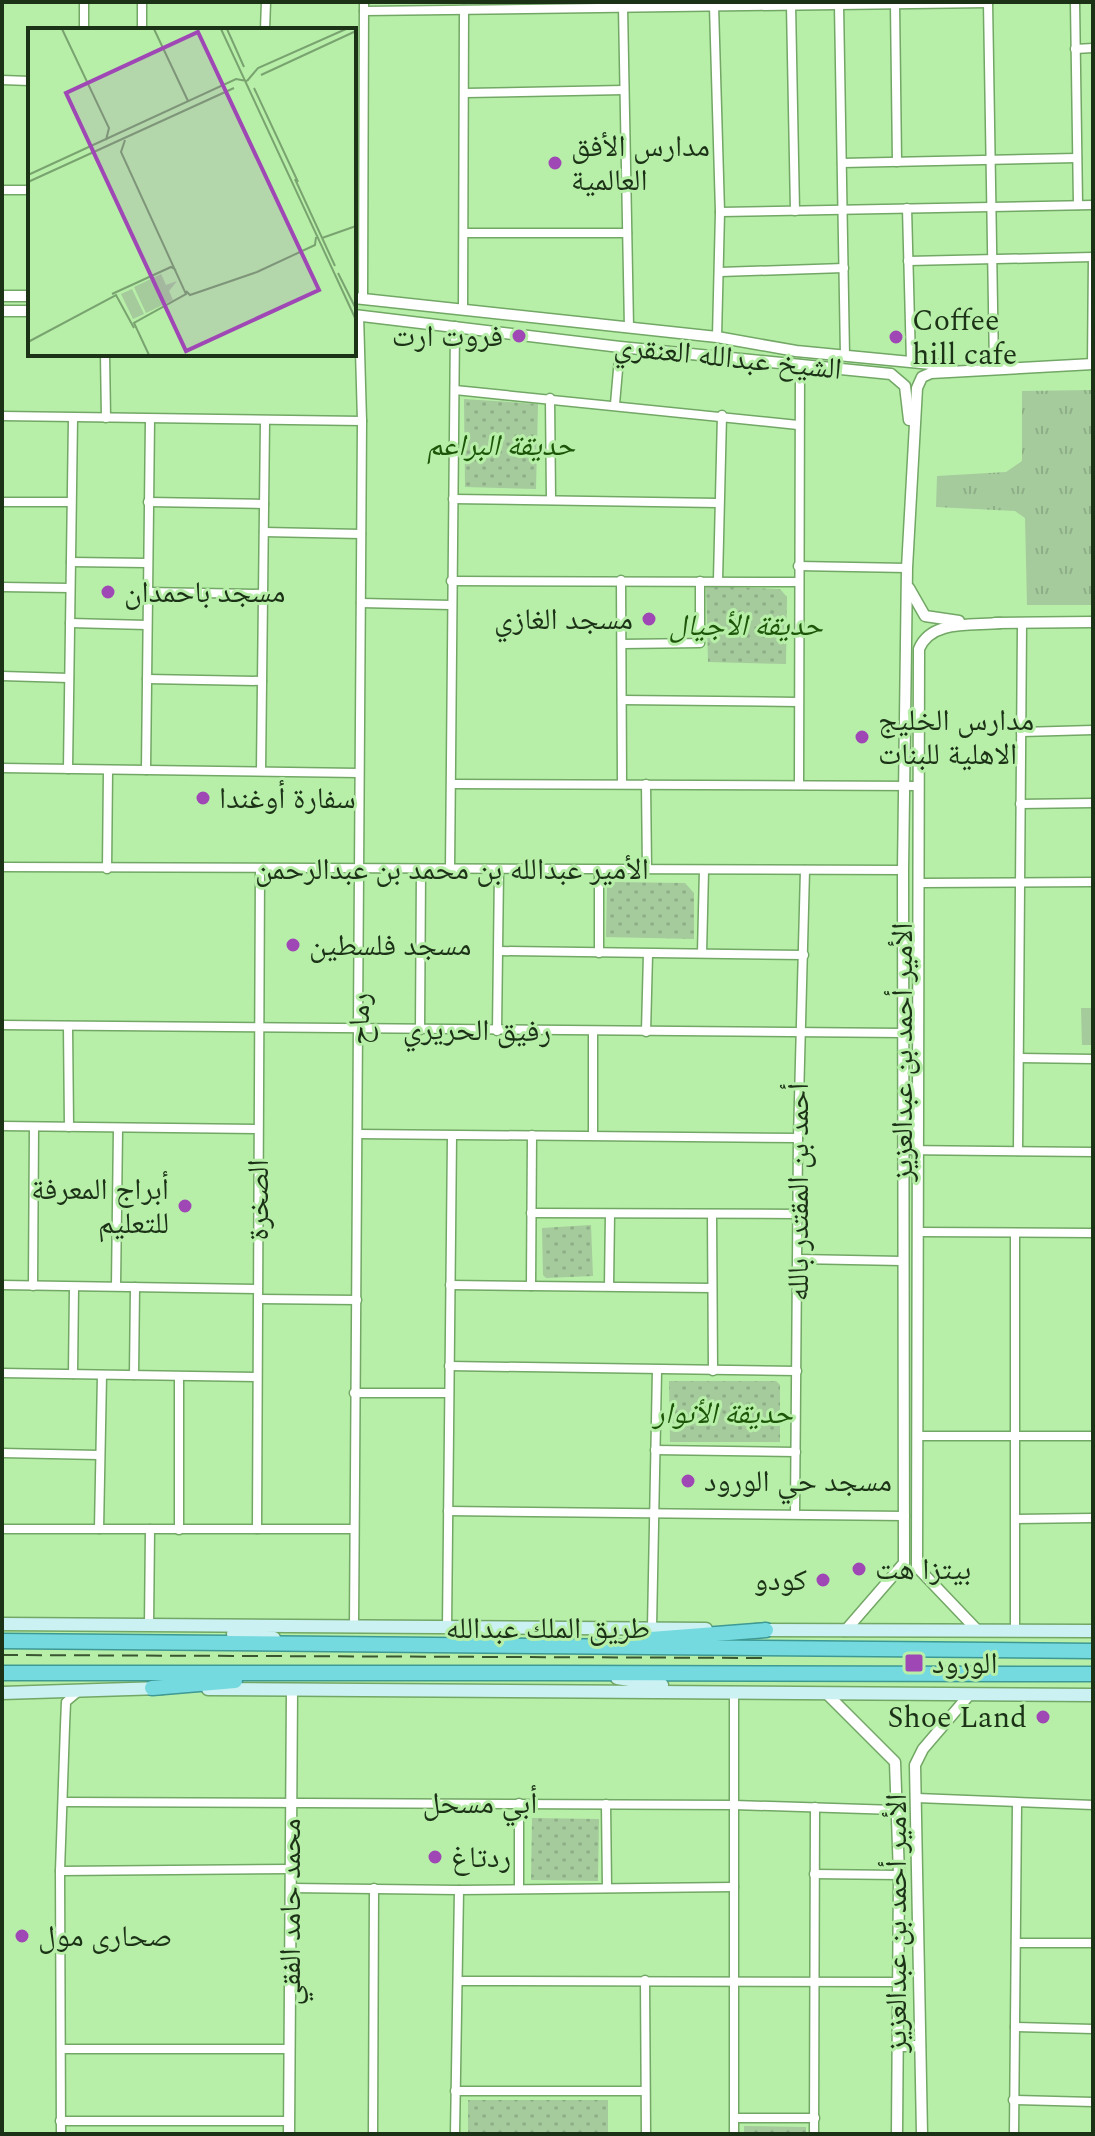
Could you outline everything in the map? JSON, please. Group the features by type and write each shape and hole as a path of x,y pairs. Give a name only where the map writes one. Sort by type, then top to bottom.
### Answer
{"highway":[{"path":"579,1648 615,1640 766,1630"},
{"name":"طريق الملك عبدالله","path":"2,1641 1093,1651"},
{"path":"152,1688 334,1672"},
{"name":"طريق الملك عبدالله","path":"2,1673 1093,1674"}],"main road":[{"name":"طريق الملك عبدالله","path":"2,1624 1093,1634"},
{"path":"152,1627 329,1646"},
{"path":"586,1674 710,1691"},
{"path":"2,1693 152,1688 1093,1695"}],"street":[{"path":"84,2 84,28"},
{"path":"142,2 142,28"},
{"path":"265,28 266,2"},
{"path":"1075,2 1078,205"},
{"path":"359,298 359,116 364,7 464,10 598,4 623,7 644,4 988,3 994,367"},
{"path":"895,4 897,162"},
{"path":"791,5 795,211"},
{"path":"839,5 845,356"},
{"path":"714,6 720,212 717,337"},
{"path":"623,7 629,328"},
{"path":"463,309 464,10"},
{"path":"1075,49 1093,48"},
{"path":"2,80 28,81"},
{"path":"465,93 624,90"},
{"path":"842,163 1077,158"},
{"path":"2,190 28,190"},
{"path":"720,212 1093,205"},
{"path":"907,208 911,362"},
{"path":"465,233 627,233"},
{"path":"908,261 1093,257 1092,364"},
{"path":"720,272 844,268"},
{"path":"2,296 28,296"},
{"name":"الشيخ عبدالله العنقري","path":"359,298 717,337 796,351 974,368"},
{"path":"2,311 28,311"},
{"name":"الشيخ عبدالله العنقري","path":"357,315 620,347 891,374 901,380 907,396 912,450"},
{"name":"رماح","path":"354,1627 362,421 357,315"},
{"path":"450,870 455,326"},
{"path":"753,345 771,351 771,355 755,360"},
{"path":"615,404 620,347"},
{"path":"796,351 781,352 779,355 780,359 797,364 799,785"},
{"path":"105,356 106,418"},
{"name":"الشيخ عبدالله العنقري","path":"912,450 917,388 922,377 931,373 974,368 1092,364"},
{"path":"455,390 798,425"},
{"path":"550,398 551,500"},
{"path":"718,580 722,415"},
{"path":"2,416 362,421"},
{"path":"68,769 73,418"},
{"path":"146,770 150,419"},
{"path":"261,771 265,421"},
{"name":"الأمير أحمد بن عبدالعزيز","path":"845,1631 904,1563 903,870 907,568 912,450"},
{"path":"453,499 718,503"},
{"path":"2,502 71,502"},
{"path":"148,502 264,504"},
{"path":"264,532 361,534"},
{"path":"71,562 147,563"},
{"path":"798,566 907,568"},
{"path":"621,580 622,783"},
{"path":"451,581 798,582"},
{"path":"622,644 700,643 700,581"},
{"path":"908,582 925,616 936,620 1022,624 1093,622"},
{"path":"2,587 70,588"},
{"path":"147,592 263,594"},
{"path":"361,603 451,605"},
{"path":"70,623 147,625"},
{"name":"الأمير أحمد بن عبدالعزيز","path":"978,1631 917,1567 919,649 922,641 938,629 1000,623"},
{"path":"1018,1151 1022,624"},
{"path":"2,676 69,678"},
{"path":"147,679 262,681"},
{"path":"622,700 798,702"},
{"path":"1021,732 1093,730"},
{"path":"2,768 359,773"},
{"path":"107,869 108,771"},
{"path":"452,784 919,786"},
{"path":"646,784 647,869"},
{"path":"1020,804 1093,803"},
{"name":"الأمير عبدالله بن محمد بن عبدالرحمن","path":"2,867 903,870"},
{"path":"420,1030 421,869"},
{"name":"الصخرة","path":"257,1529 260,870"},
{"path":"497,1031 499,870"},
{"path":"702,953 704,870"},
{"name":"أحمد بن المقتدر بالله","path":"795,1514 798,1138 805,870"},
{"path":"599,871 599,953"},
{"path":"920,883 1093,882"},
{"path":"499,951 804,955"},
{"path":"646,1032 648,954"},
{"name":"رفيق الحريري","path":"2,1025 903,1033"},
{"path":"68,1026 69,1127"},
{"path":"593,1032 593,1134"},
{"path":"1019,1058 1093,1059"},
{"path":"904,1072 919,1072"},
{"path":"2,1126 258,1129"},
{"path":"33,1286 34,1127"},
{"path":"116,1286 118,1129"},
{"path":"358,1134 798,1138"},
{"path":"531,1286 532,1135"},
{"path":"447,1628 452,1136"},
{"path":"902,1150 1093,1152"},
{"path":"531,1213 798,1214"},
{"path":"609,1286 610,1214"},
{"path":"712,1214 713,1371"},
{"path":"919,1232 1093,1233"},
{"path":"1015,1233 1015,1632"},
{"path":"798,1259 902,1261"},
{"path":"2,1285 116,1286 357,1300"},
{"path":"450,1285 712,1288"},
{"path":"73,1374 74,1287"},
{"path":"134,1375 135,1287"},
{"path":"449,1366 797,1371"},
{"path":"652,1628 657,1370"},
{"path":"2,1373 256,1377"},
{"path":"99,1529 102,1375"},
{"path":"179,1377 179,1530"},
{"path":"354,1393 449,1393"},
{"path":"918,1436 1093,1436"},
{"path":"655,1450 796,1452"},
{"path":"2,1453 99,1455"},
{"path":"448,1511 905,1516"},
{"path":"1016,1519 1093,1518"},
{"path":"2,1529 353,1529"},
{"path":"150,1529 152,1627"},
{"name":"محمد حامد الفقي","path":"289,2134 292,1690"},
{"path":"61,2134 60,1871 66,1702 78,1691"},
{"path":"734,1692 734,2134"},
{"name":"الأمير أحمد بن عبدالعزيز","path":"826,1693 895,1762 899,1875 897,2134"},
{"name":"الأمير أحمد بن عبدالعزيز","path":"922,2134 915,1765 923,1749 970,1694"},
{"path":"917,1798 1093,1805"},
{"name":"أبي مسحل","path":"63,1802 734,1805 896,1810"},
{"path":"519,1803 519,1889"},
{"path":"606,1804 607,1888"},
{"path":"1014,2134 1017,1804"},
{"path":"814,2134 815,1807"},
{"path":"60,1871 290,1869"},
{"path":"814,1874 899,1875"},
{"path":"290,1888 734,1887"},
{"path":"373,2134 374,1888"},
{"path":"455,2134 459,1890"},
{"path":"1016,1943 1093,1943"},
{"path":"645,1980 646,2134"},
{"path":"459,1981 897,1982"},
{"path":"1015,2027 1093,2029"},
{"path":"896,2046 920,2046"},
{"path":"62,2049 289,2049"},
{"path":"455,2091 645,2091"},
{"path":"1013,2100 1093,2102"},
{"path":"735,2118 815,2118"},
{"path":"60,2121 289,2121"}],"green space":[{"path":"1093,390 1093,605 1027,605 1025,518 1015,511 936,507 937,476 1006,472 1022,461 1022,391"},
{"name":"حديقة البراعم","path":"464,399 538,404 536,489 465,487"},
{"name":"حديقة الأجيال","path":"706,586 780,589 787,597 786,664 708,662"},
{"path":"611,882 685,883 694,893 694,939 606,937 607,886"},
{"path":"1081,1008 1093,1008 1093,1045 1082,1045"},
{"path":"591,1225 593,1276 546,1278 543,1275 542,1228"},
{"name":"حديقة الأنوار","path":"669,1381 776,1381 780,1385 780,1442 670,1442"},
{"path":"532,1818 599,1819 598,1881 531,1880"},
{"path":"468,2100 608,2100 608,2134 468,2134"},
{"path":"744,2126 806,2127 806,2134 744,2134"}],"railway":[{"path":"2,1655 765,1658"}],"place":[{"name":"مدارس الأفق العالمية","path":"555,163"},
{"name":"فروت ارت","path":"519,336"},
{"name":"Coffee hill cafe","path":"896,337"},
{"name":"مسجد باحمدان","path":"108,592"},
{"name":"مسجد الغازي","path":"649,619"},
{"name":"مدارس الخليج الاهلية للبنات","path":"862,737"},
{"name":"سفارة أوغندا","path":"203,798"},
{"name":"مسجد فلسطين","path":"293,945"},
{"name":"أبراج المعرفة للتعليم","path":"185,1206"},
{"name":"مسجد حي الورود","path":"688,1481"},
{"name":"بيتزا هت","path":"859,1569"},
{"name":"كودو","path":"823,1580"},
{"name":"الورود","path":"914,1663"},
{"name":"Shoe Land","path":"1043,1717"},
{"name":"ردتاغ","path":"435,1857"},
{"name":"صحارى مول","path":"22,1936"}]}
